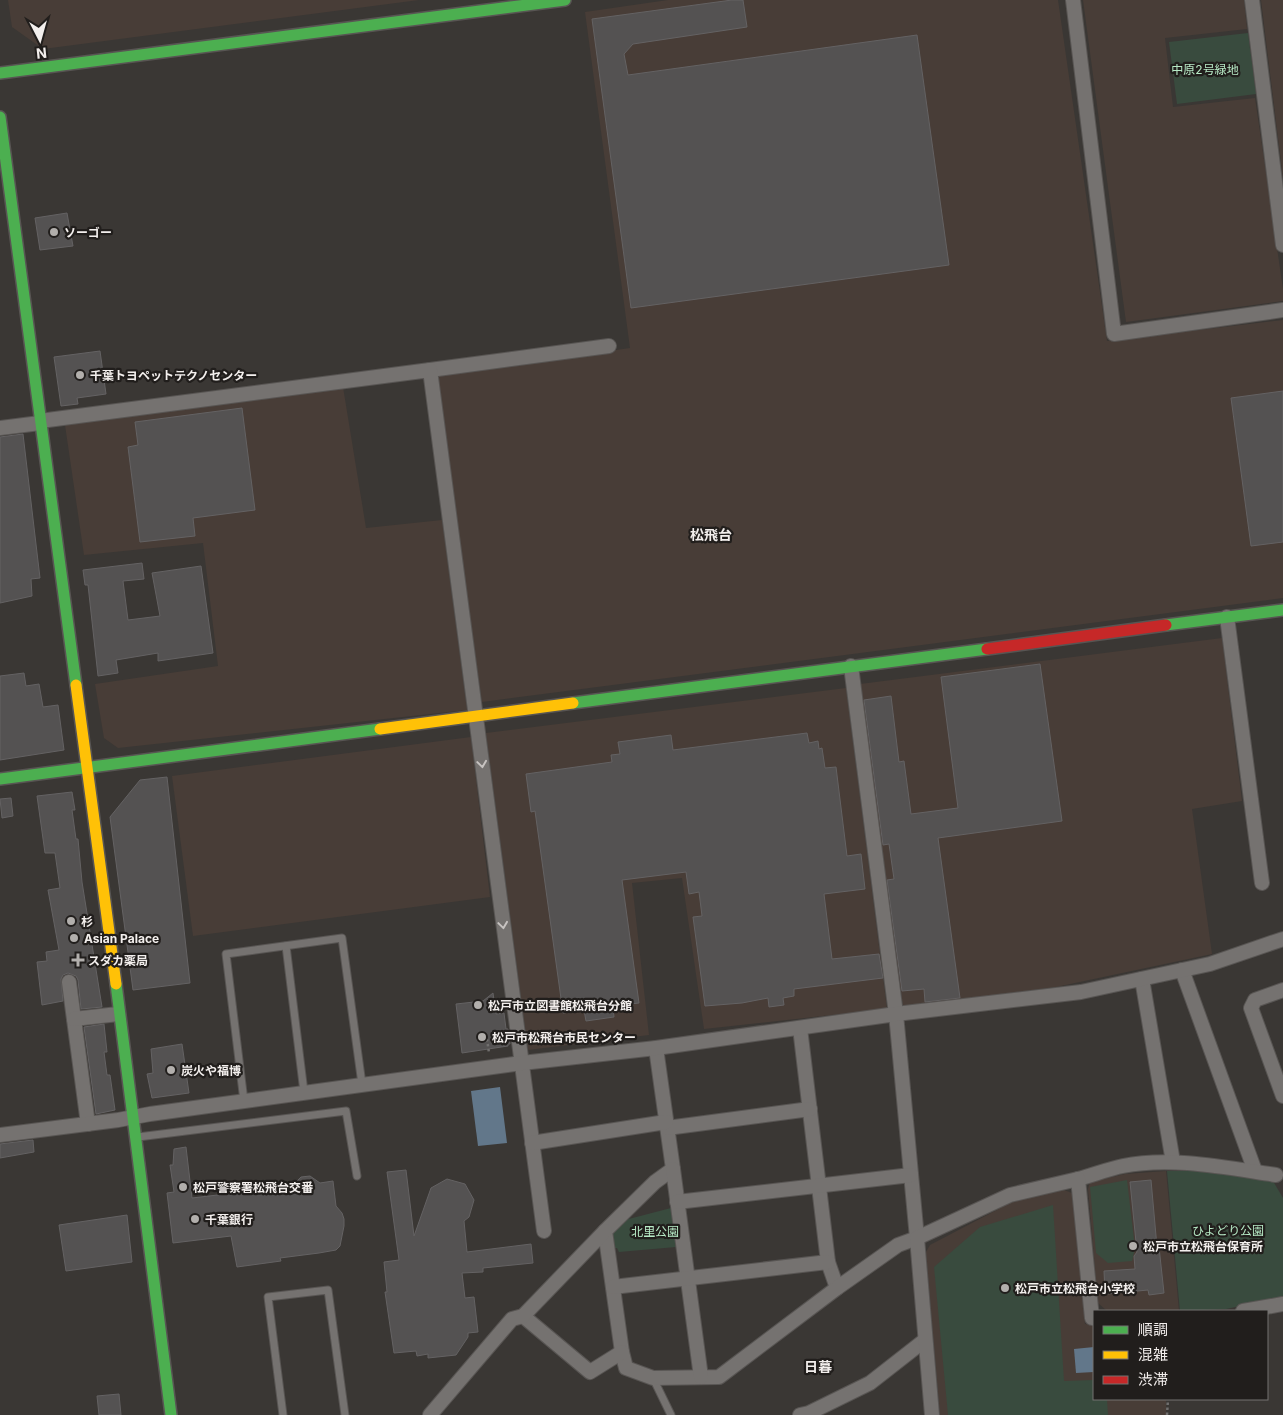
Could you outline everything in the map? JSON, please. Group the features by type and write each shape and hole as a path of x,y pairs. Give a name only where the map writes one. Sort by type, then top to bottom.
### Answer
{"street":[{"path":"0,74 565,0"},
{"path":"1072,0 1114,334 1283,310"},
{"path":"1252,0 1283,244"},
{"path":"0,117 171,1415"},
{"path":"0,428 609,346"},
{"path":"430,370 544,1231"},
{"path":"0,779 1283,610"},
{"path":"1226,617 1262,883"},
{"path":"851,666 896,1014 932,1415"},
{"path":"0,1135 133,1118 362,1084 656,1048 896,1014 1080,992 1210,964 1283,939"},
{"path":"1182,970 1255,1172"},
{"path":"1142,979 1173,1162"},
{"path":"69,982 88,1124"},
{"path":"1283,990 1255,1000 1251,1008 1283,1096"},
{"path":"74,1019 118,1014"},
{"path":"800,1028 828,1262 837,1288"},
{"path":"656,1048 701,1378"},
{"path":"532,1143 810,1109"},
{"path":"605,1232 622,1352 626,1368 653,1378 719,1377 837,1288 898,1245 1010,1196 1124,1166 1173,1162 1212,1165 1276,1175"},
{"path":"430,1415 512,1319 523,1316 655,1182 673,1169"},
{"path":"677,1202 911,1174"},
{"path":"1078,1179 1093,1318"},
{"path":"613,1287 828,1262"},
{"path":"1249,1310 1283,1304"},
{"path":"523,1316 590,1372 622,1352"},
{"path":"800,1415 809,1413 870,1383 925,1340"}],"lane":[{"path":"244,1101 226,954 342,938 362,1084"},
{"path":"286,946 304,1092"},
{"path":"135,1138 346,1111 357,1176"},
{"path":"283,1415 268,1297 328,1290 345,1415"},
{"path":"653,1378 671,1415"}],"path":[{"path":"1167,1415 1168,1400"}],"shaded area":[{"path":"8,0 419,0 43,49 12,27"},
{"path":"668,0 1058,0 1107,341 1283,320 1283,598 482,702 436,376 630,348 585,12"},
{"path":"1083,0 1244,0 1247,29 1165,38 1173,107 1255,98 1283,289 1283,301 1126,322"},
{"path":"1261,0 1283,0 1283,178"},
{"path":"343,387 366,528 442,520 467,710 118,748 104,738 95,684 218,666 203,543 84,555 65,425"},
{"path":"1222,638 1242,801 1192,809 1212,954 1056,987 903,1007 860,684"},
{"path":"846,688 887,1009 704,1029 682,878 632,883 649,1035 528,1050 486,733"},
{"path":"471,737 490,897 193,936 172,776"},
{"name":"松戸市立松飛台保育所","path":"1166,1171 1179,1310 1106,1310 1098,1303 1088,1189 1090,1182 1125,1174"},
{"name":"松戸市立松飛台小学校","path":"1064,1190 1072,1193 1085,1324 1093,1325 1093,1400 1166,1400 1166,1415 940,1415 926,1252 930,1245 1012,1202"}],"green space":[{"name":"中原2号緑地","path":"1248,33 1256,94 1177,104 1169,42"},
{"name":"ひよどり公園","path":"1167,1171 1210,1171 1273,1181 1283,1198 1283,1297 1226,1309 1180,1310"},
{"path":"1127,1180 1135,1248 1132,1261 1108,1263 1096,1253 1090,1187"},
{"name":"松戸市立松飛台小学校","path":"1053,1205 1064,1381 1093,1380 1093,1400 1107,1400 1108,1415 948,1415 934,1267 980,1227"},
{"name":"北里公園","path":"671,1208 676,1247 619,1252 617,1248 613,1248 611,1231 621,1221"}],"water":[{"path":"500,1087 507,1143 478,1146 471,1091"},
{"path":"1093,1347 1093,1372 1076,1373 1074,1349"}],"building":[{"path":"743,0 747,27 633,44 624,54 628,75 917,35 949,265 631,308 592,19"},
{"name":"ソーゴー","path":"67,213 73,246 40,250 35,218"},
{"name":"千葉トヨペットテクノセンター","path":"100,351 106,394 77,398 78,404 61,406 54,357"},
{"path":"1283,391 1283,542 1251,546 1231,398"},
{"path":"242,408 255,510 193,518 195,536 140,542 128,447 138,445 135,422"},
{"path":"23,434 40,578 31,579 32,596 0,603 0,437"},
{"path":"142,563 144,579 123,581 128,620 160,616 152,573 201,566 213,653 158,661 158,653 116,660 118,673 98,676 88,585 85,585 83,570"},
{"path":"1040,664 1062,821 938,838 960,998 925,1002 924,989 902,991 887,880 894,879 889,844 883,845 864,700 891,696 899,762 904,761 911,814 958,808 941,677"},
{"path":"24,673 26,686 39,684 43,707 58,705 64,750 0,760 0,676"},
{"path":"807,733 809,743 818,741 819,749 822,748 825,768 836,767 847,856 861,854 865,889 824,894 832,959 879,954 883,978 794,989 794,996 783,998 784,1005 769,1007 768,998 742,1003 705,1006 693,917 702,916 699,892 689,894 686,872 622,880 639,1003 613,1006 614,1017 586,1021 584,1010 563,1013 535,811 531,812 526,774 612,762 611,755 620,754 618,742 671,735 673,750"},
{"path":"167,777 190,983 133,990 110,817 140,780"},
{"path":"72,792 75,810 72,810 76,839 78,839 82,882 102,1007 81,1009 78,980 76,976 68,973 63,975 61,979 63,1001 42,1005 37,962 47,961 46,952 59,950 48,890 60,888 55,853 45,853 37,796"},
{"path":"11,798 13,816 2,818 0,799"},
{"path":"493,993 496,1014 504,1013 510,1044 508,1046 462,1053 456,1004 483,1001"},
{"path":"104,1024 107,1052 104,1052 107,1075 110,1075 115,1110 96,1114 84,1027"},
{"path":"182,1044 189,1093 152,1098 147,1074 153,1073 151,1049"},
{"path":"33,1140 34,1152 0,1158 0,1144"},
{"path":"186,1147 192,1198 226,1194 225,1187 247,1184 247,1188 296,1182 301,1177 310,1176 320,1183 333,1181 336,1206 344,1219 340,1246 336,1250 280,1258 281,1261 237,1267 231,1236 173,1243 167,1193 174,1192 170,1165 173,1165 174,1149"},
{"path":"406,1170 414,1236 431,1188 447,1179 465,1184 474,1200 469,1217 464,1221 467,1252 531,1244 533,1263 483,1268 483,1272 462,1273 465,1298 474,1297 478,1332 468,1333 468,1337 456,1355 428,1358 428,1354 417,1356 416,1351 394,1353 385,1292 387,1292 384,1262 399,1260 387,1172"},
{"path":"1151,1180 1157,1247 1159,1247 1164,1293 1149,1295 1148,1290 1107,1294 1105,1292 1104,1271 1135,1269 1134,1256 1137,1252 1130,1182"},
{"path":"127,1215 132,1262 66,1271 59,1225"},
{"path":"119,1394 121,1415 99,1415 97,1396"}],"traffic: fast":[{"path":"0,73 565,0"},
{"path":"0,117 76,685"},
{"path":"1166,625 1283,610"},
{"path":"573,703 987,649"},
{"path":"0,779 380,729"},
{"path":"116,984 171,1415"}],"traffic: slow":[{"path":"76,685 116,984"},
{"path":"380,729 573,703"}],"traffic: jam":[{"path":"987,649 1166,625"}],"place":[{"name":"ソーゴー","path":"54,232"},
{"name":"千葉トヨペットテクノセンター","path":"80,375"},
{"name":"杉","path":"71,921"},
{"name":"Asian Palace","path":"74,938"},
{"name":"スダカ薬局","path":"78,960"},
{"name":"松戸市立図書館松飛台分館","path":"478,1005"},
{"name":"松戸市松飛台市民センター","path":"482,1037"},
{"name":"炭火や福博","path":"171,1070"},
{"name":"松戸警察署松飛台交番","path":"183,1187"},
{"name":"千葉銀行","path":"195,1219"},
{"name":"松戸市立松飛台保育所","path":"1133,1246"},
{"name":"松戸市立松飛台小学校","path":"1005,1288"}],"district":[{"name":"松飛台","path":"711,534"},
{"name":"日暮","path":"818,1366"}]}
